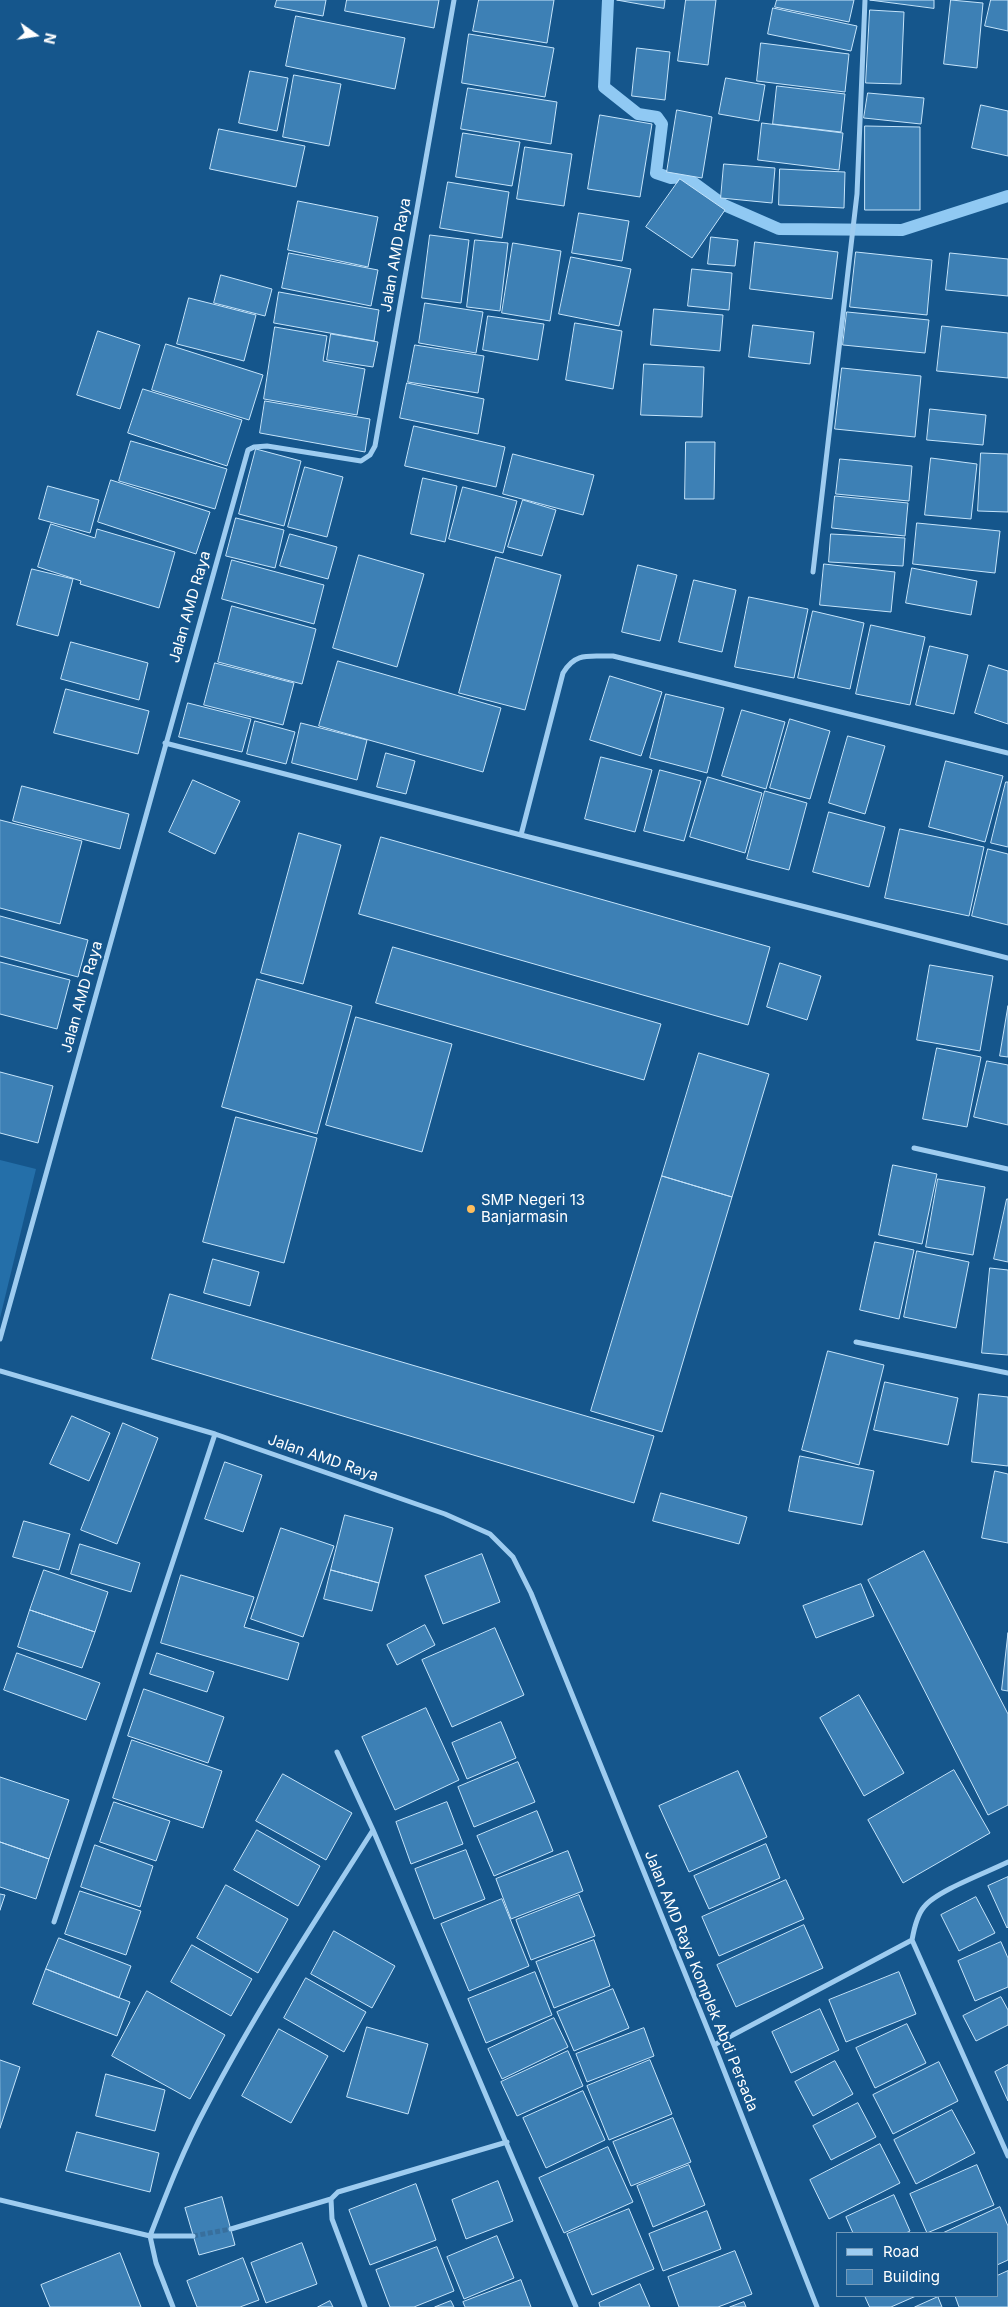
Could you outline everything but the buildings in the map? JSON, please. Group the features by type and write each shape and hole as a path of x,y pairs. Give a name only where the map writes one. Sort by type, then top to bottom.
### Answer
{"street":[{"name":"Jalan AMD Raya","path":"0,1339 248,450 254,446 267,446 361,461 370,455 375,446 454,0"},
{"path":"813,572 854,218 865,0"},
{"path":"520,835 563,673 570,661 576,658 613,656 1008,753"},
{"path":"166,743 520,835 1008,958"},
{"path":"914,1148 1008,1169"},
{"path":"856,1342 1008,1373"},
{"name":"Jalan AMD Raya","path":"0,1372 215,1434 445,1514 490,1534 513,1558 531,1593 559,1666"},
{"path":"54,1922 215,1434"},
{"name":"Jalan AMD Raya Komplek Abdi Persada","path":"559,1666 714,2045 817,2307"},
{"path":"337,1752 373,1830 576,2307"},
{"path":"173,2307 156,2264 150,2236 167,2192 205,2108 270,1993 373,1830"},
{"path":"1008,1862 935,1897 924,1907 914,1929 912,1940 1008,2156"},
{"path":"714,2045 912,1940"},
{"path":"231,2228 331,2199 338,2192 507,2142"},
{"path":"331,2199 332,2219 365,2307"},
{"path":"0,2200 150,2236 193,2236"}],"shaded area":[{"path":"0,1160 36,1169 0,1318"}],"waterway":[{"path":"608,0 604,87 638,114 657,117 662,124 656,173 671,178 686,177 724,205 779,229 902,230 1008,196"}],"tunnel":[{"path":"193,2236 231,2229"}],"place":[{"name":"SMP Negeri 13 Banjarmasin","path":"471,1209"}]}
